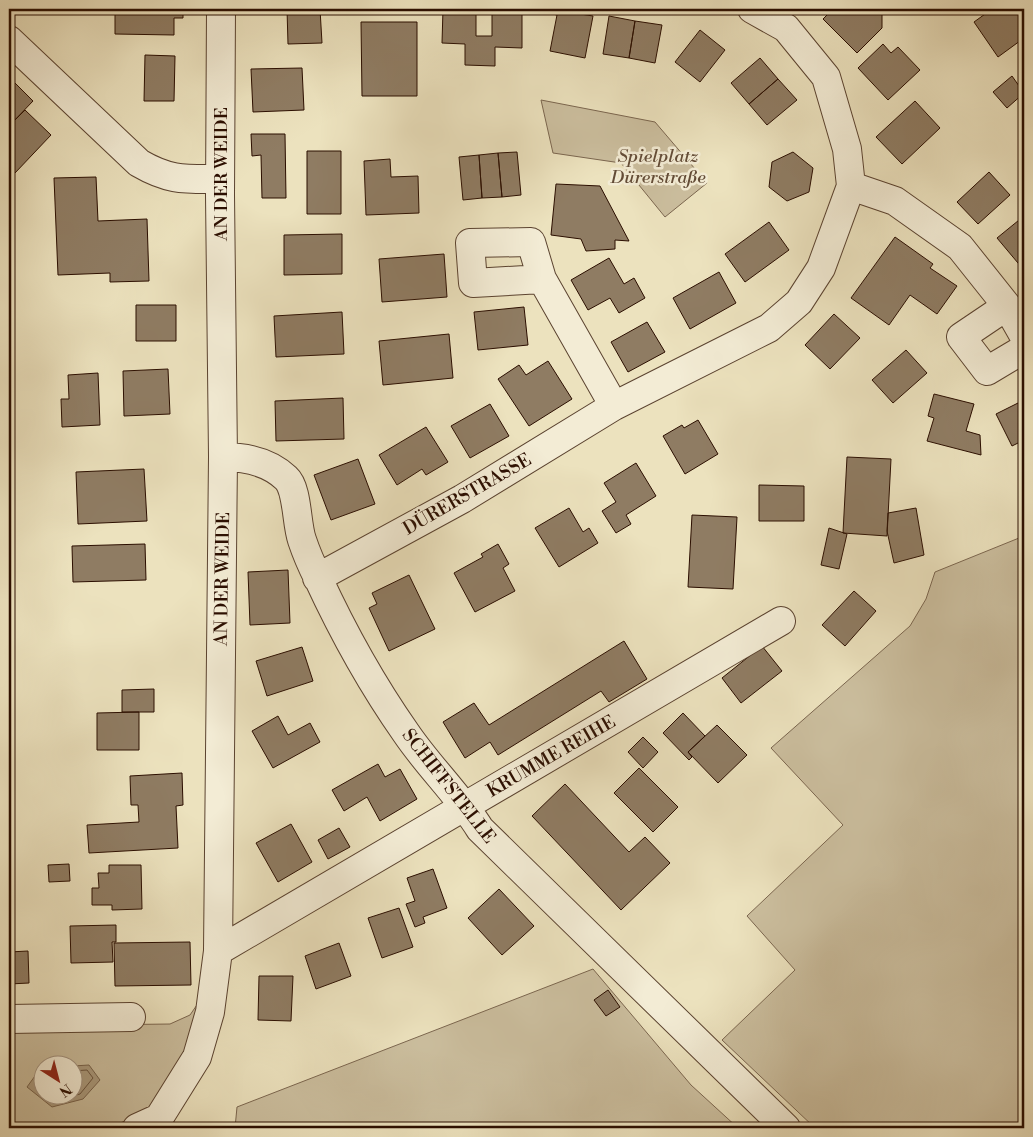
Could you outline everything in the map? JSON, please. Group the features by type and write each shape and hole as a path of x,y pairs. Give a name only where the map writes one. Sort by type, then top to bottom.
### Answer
{"street":[{"name":"AN DER WEIDE","path":"157,1125 197,1057 210,1012 218,951 223,457 220,179 221,9"},
{"name":"DÜRERSTRASSE","path":"317,578 462,499 614,406 769,328 800,302 821,268 851,186 847,149 826,77 786,28 752,9"},
{"path":"9,40 138,162 158,174 177,179 220,179"},
{"path":"851,186 895,201 960,247 1007,306 1024,336"},
{"path":"542,279 614,406"},
{"path":"1007,306 961,337 987,371 1024,349"},
{"name":"SCHIFFSTELLE","path":"223,457 247,457 274,469 288,479 296,499 296,519 302,540 317,578 355,648 406,734 466,806 480,830 786,1128"},
{"name":"KRUMME REIHE","path":"218,951 781,621"},
{"path":"9,1019 131,1017"}],"green space":[{"name":"Spielplatz Dürerstraße","path":"541,100 655,122 707,183 665,217 621,163 553,153"},
{"path":"1024,536 1024,1128 815,1128 722,1040 795,970 747,916 843,825 771,748 910,626 926,599 935,572"},
{"path":"9,685 12,685 14,829 9,829"},
{"path":"593,969 691,1085 738,1128 235,1128 237,1107"},
{"path":"201,999 203,1015 163,1097 133,1118 107,1128 9,1128 9,1026 170,1024 190,1015"}],"water":[{"path":"82,1065 89,1065 100,1080 82,1099"},
{"path":"32,1080 32,1091 27,1087"},
{"path":"48,1104 64,1104 52,1107"}],"building":[{"path":"115,9 183,9 183,18 174,18 174,35 115,34"},
{"path":"287,9 320,9 322,43 288,44"},
{"path":"443,9 476,9 476,36 492,36 492,9 522,9 522,48 495,47 495,66 465,65 465,44 442,43"},
{"path":"553,9 568,9 568,12 593,16 585,58 550,51 557,15 552,14"},
{"path":"833,9 882,9 882,28 857,53 823,19"},
{"path":"992,9 1016,9 1024,21 1024,38 998,57 974,22"},
{"path":"609,16 635,21 629,58 603,54"},
{"path":"635,21 662,25 655,63 629,58"},
{"path":"361,22 417,22 417,96 362,96"},
{"path":"700,30 725,50 700,82 675,62"},
{"path":"883,44 891,53 898,47 920,70 888,100 858,68"},
{"path":"145,55 175,56 174,101 144,101"},
{"path":"760,58 778,79 749,104 731,83"},
{"path":"302,68 304,110 253,112 251,69"},
{"path":"1012,76 1024,93 1007,108 993,92"},
{"path":"9,77 33,101 9,126"},
{"path":"778,79 797,100 767,125 749,104"},
{"path":"915,101 940,128 902,164 876,137"},
{"path":"25,110 51,135 15,173 9,167 9,126"},
{"path":"251,134 285,134 286,198 262,198 261,155 252,156"},
{"path":"307,151 341,151 341,214 307,214"},
{"path":"517,152 521,195 502,197 498,153"},
{"path":"793,152 813,168 809,192 787,201 769,187 772,162"},
{"path":"498,153 502,197 482,198 479,155"},
{"path":"479,155 482,198 463,200 459,157"},
{"path":"390,159 391,177 418,176 419,213 366,215 364,161"},
{"path":"989,172 1010,195 978,224 957,202"},
{"path":"96,177 98,221 147,219 149,281 110,282 110,273 58,275 54,178"},
{"path":"556,184 600,186 629,241 615,240 615,249 586,251 581,239 551,235"},
{"path":"1024,216 1024,268 1023,269 997,238"},
{"path":"769,222 789,250 745,282 725,254"},
{"path":"342,234 342,274 284,275 284,235"},
{"path":"895,237 933,264 930,268 957,286 937,314 910,295 889,325 851,298"},
{"path":"444,254 447,297 382,302 379,259"},
{"path":"609,258 624,284 634,278 645,298 619,313 610,298 588,310 571,280"},
{"path":"719,272 736,303 690,329 673,298"},
{"path":"136,305 176,305 176,341 136,341"},
{"path":"524,307 528,345 478,350 474,312"},
{"path":"342,312 344,354 276,357 274,316"},
{"path":"834,314 860,338 830,369 805,345"},
{"path":"647,322 665,352 628,372 611,342"},
{"path":"449,334 453,378 383,385 379,341"},
{"path":"906,350 927,373 893,403 872,380"},
{"path":"548,361 572,399 529,426 498,379 519,365 526,375"},
{"path":"168,369 170,414 124,416 123,371"},
{"path":"98,373 100,425 62,427 61,399 69,399 68,375"},
{"path":"934,394 974,404 966,431 980,435 981,455 927,441 934,418 928,416"},
{"path":"343,398 344,439 276,441 275,401"},
{"path":"1024,400 1024,440 1012,446 996,414"},
{"path":"490,404 509,436 470,458 451,426"},
{"path":"698,420 718,454 685,474 663,436 682,425 684,428"},
{"path":"426,427 448,462 426,475 422,469 397,485 379,455"},
{"path":"847,457 891,459 887,536 843,533"},
{"path":"358,459 375,504 331,520 314,475"},
{"path":"636,463 656,496 626,515 631,524 616,533 602,511 616,502 604,483"},
{"path":"144,469 147,521 78,524 76,472"},
{"path":"759,485 804,486 804,521 759,521"},
{"path":"569,508 583,532 589,528 598,543 559,567 535,528"},
{"path":"916,508 924,555 894,563 887,531 888,513"},
{"path":"692,515 737,517 733,589 688,587"},
{"path":"829,528 847,534 839,569 821,565"},
{"path":"145,544 146,580 73,582 72,546"},
{"path":"498,544 509,564 503,568 515,591 475,612 454,573 483,557 481,554"},
{"path":"288,570 290,623 250,625 248,572"},
{"path":"409,575 435,629 389,651 369,608 377,604 372,593"},
{"path":"854,591 876,611 845,646 822,625"},
{"path":"624,641 647,679 609,702 601,691 498,755 490,742 465,758 443,722 474,703 489,725"},
{"path":"762,646 782,671 741,703 722,678"},
{"path":"302,647 313,681 267,696 256,661"},
{"path":"154,689 154,712 122,712 122,690"},
{"path":"139,712 139,750 97,750 97,713"},
{"path":"683,713 705,736 688,752 692,757 689,760 663,733"},
{"path":"278,716 288,735 310,723 320,742 273,768 252,731"},
{"path":"717,725 747,755 718,783 688,752"},
{"path":"643,737 658,752 643,768 628,752"},
{"path":"378,764 385,777 400,769 417,799 380,821 367,797 344,811 332,790"},
{"path":"639,768 678,807 653,832 614,793"},
{"path":"182,773 183,805 176,806 178,848 89,853 87,825 139,822 138,805 131,805 130,776"},
{"path":"565,784 629,852 645,837 670,863 621,910 532,816"},
{"path":"291,824 312,862 278,882 256,843"},
{"path":"339,828 350,847 328,859 318,840"},
{"path":"69,864 70,881 49,882 48,865"},
{"path":"109,865 141,865 142,909 112,910 112,905 92,905 92,888 99,888 98,873 109,873"},
{"path":"433,869 447,908 423,917 425,923 415,927 406,904 415,901 407,878"},
{"path":"499,889 534,926 502,955 468,918"},
{"path":"399,908 413,947 382,958 368,918"},
{"path":"116,925 116,942 112,942 113,962 71,963 70,926"},
{"path":"190,942 191,985 115,986 114,943"},
{"path":"339,943 351,976 316,989 305,956"},
{"path":"28,951 29,983 9,984 9,952"},
{"path":"259,976 293,976 291,1021 258,1020"},
{"path":"608,990 620,1007 606,1016 594,1000"}]}
